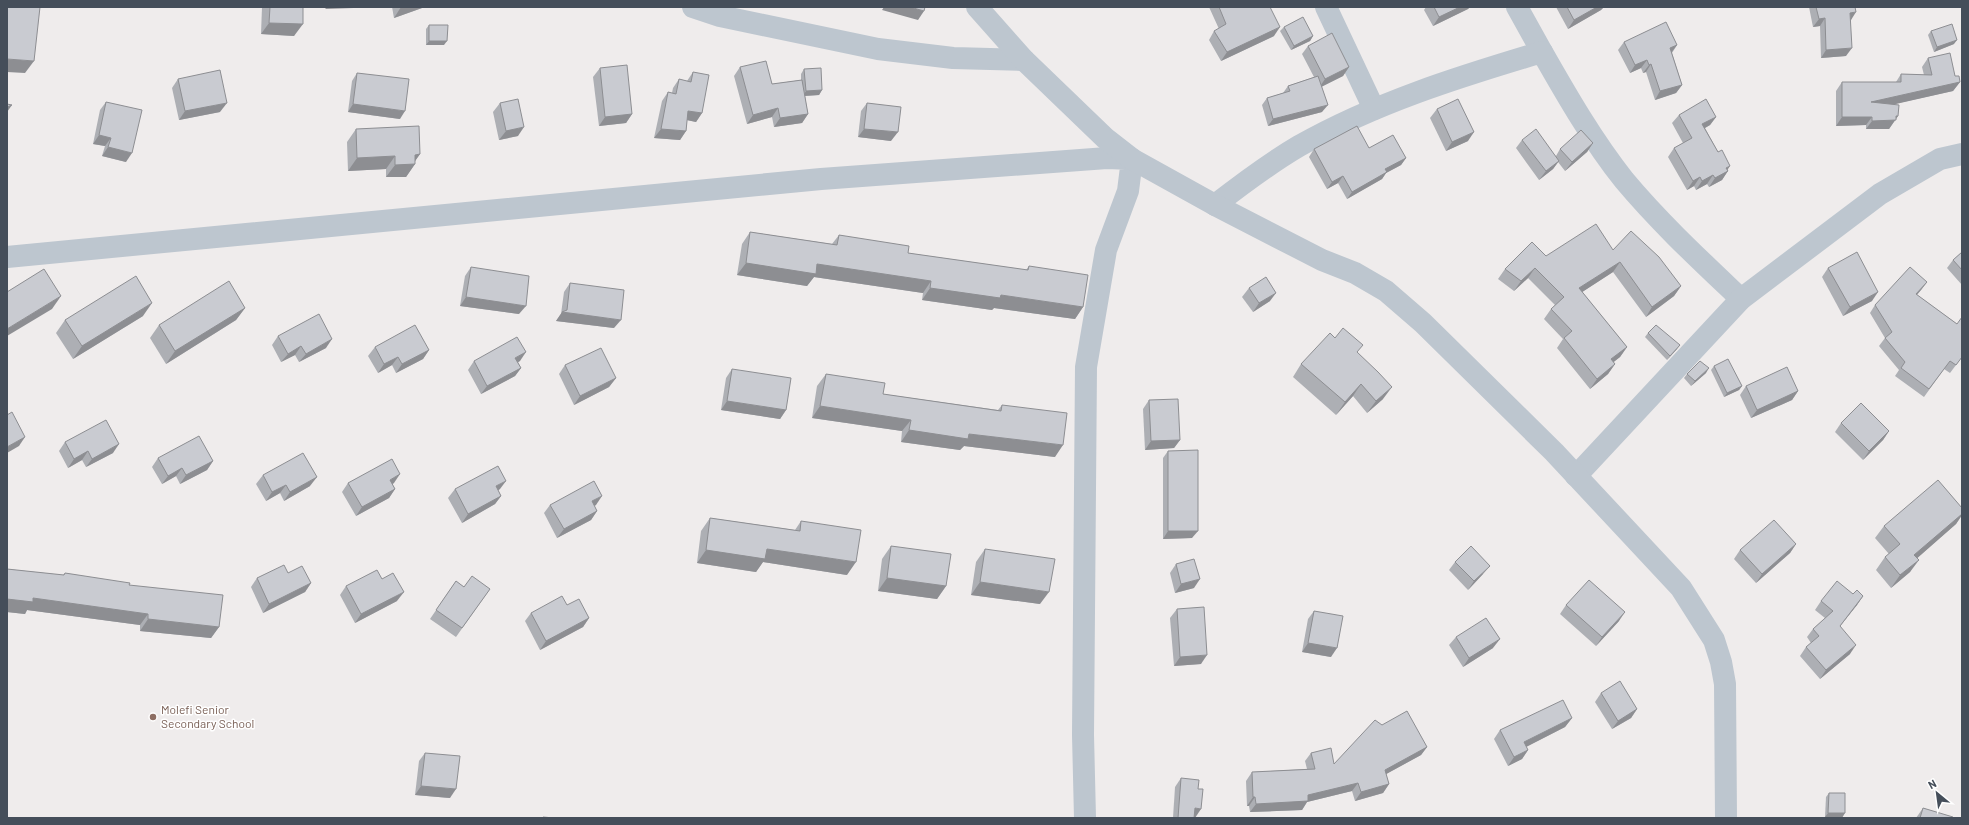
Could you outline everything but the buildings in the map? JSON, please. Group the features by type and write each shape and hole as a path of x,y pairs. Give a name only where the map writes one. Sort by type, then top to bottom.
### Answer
{"street":[{"path":"693,7 720,16 878,49 953,58 1024,60"},
{"path":"976,7 1024,60 1106,138 1132,159 1215,205 1322,260 1355,273 1386,291 1423,323 1576,476 1681,588 1714,640 1721,662 1725,684 1726,818"},
{"path":"1326,7 1374,109"},
{"path":"1517,7 1563,89 1624,179 1653,213 1741,299"},
{"path":"1215,205 1259,172 1299,146 1374,109 1446,82 1542,52"},
{"path":"1576,476 1741,299 1880,194 1940,159 1962,154"},
{"path":"7,257 821,179 1107,158 1132,159"},
{"path":"1085,818 1083,735 1086,367 1106,250 1128,190 1132,159"}],"place":[{"name":"Molefi Senior Secondary School","path":"153,717"}]}
